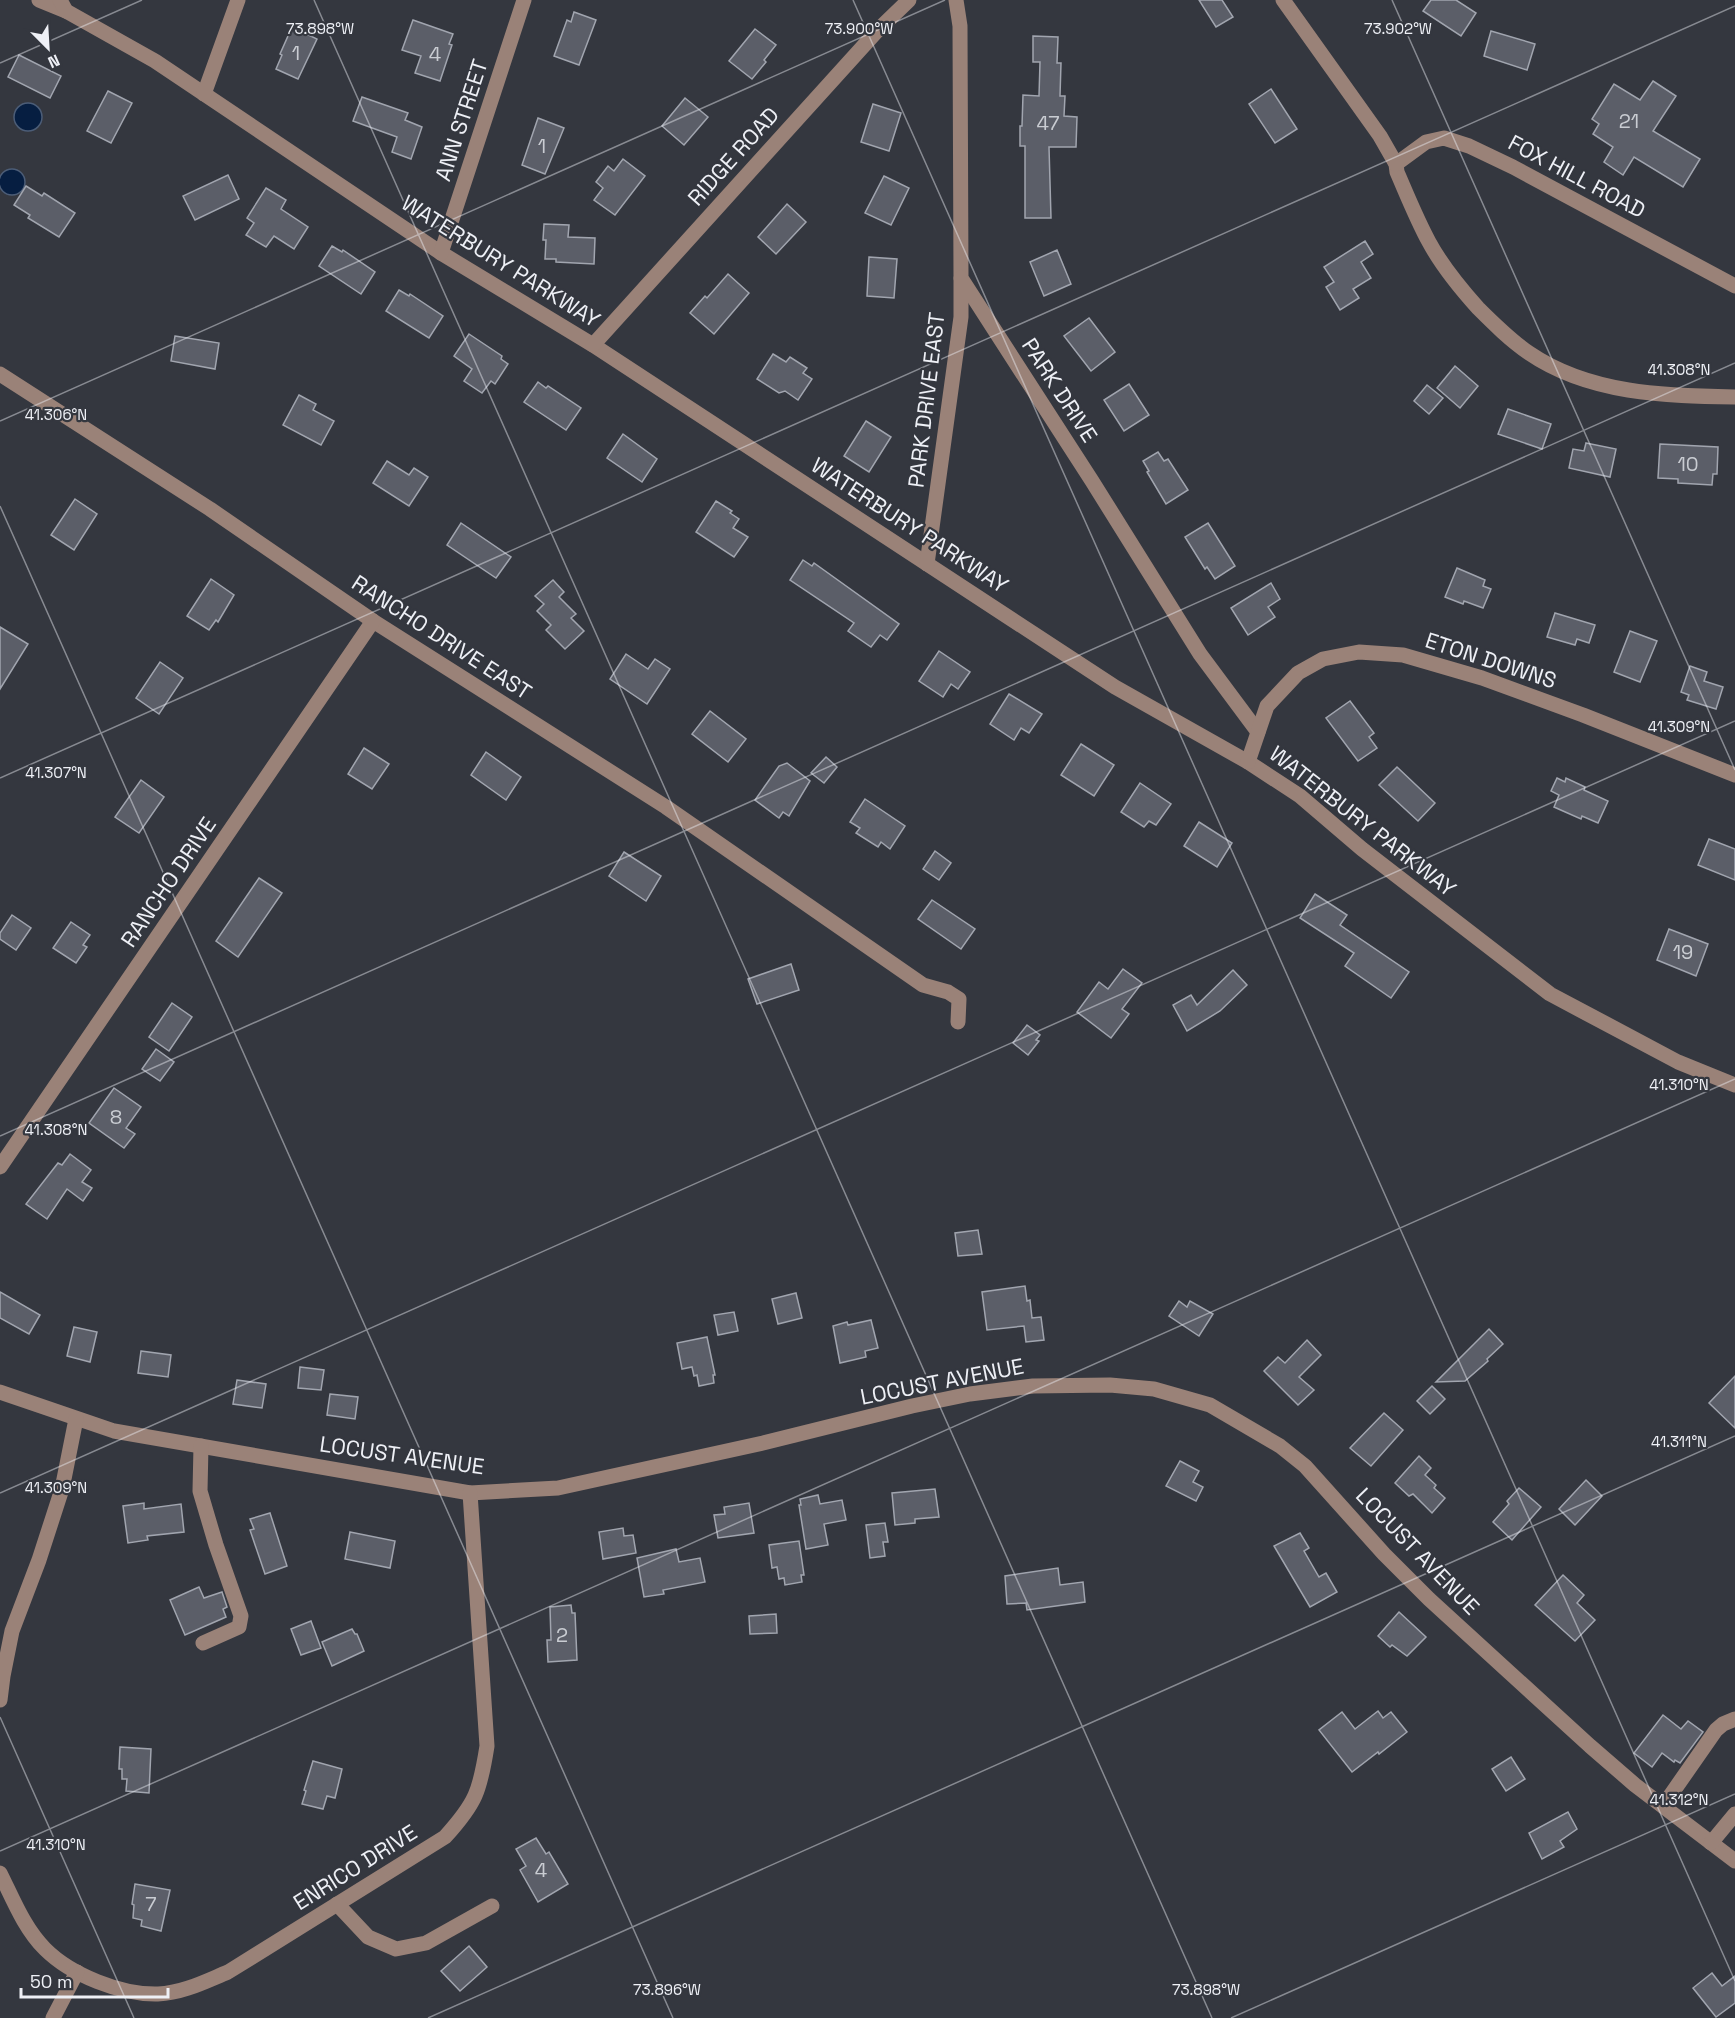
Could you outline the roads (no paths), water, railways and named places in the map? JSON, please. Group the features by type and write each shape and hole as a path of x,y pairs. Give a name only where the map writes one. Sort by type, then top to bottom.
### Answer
{"street":[{"name":"WATERBURY PARKWAY","path":"39,0 63,6 155,61 441,254 594,345 1115,687 1248,762 1300,796 1362,849 1550,994 1678,1062 1735,1085"},
{"path":"204,94 238,0"},
{"name":"ANN STREET","path":"441,254 524,0"},
{"name":"RIDGE ROAD","path":"594,345 878,31 909,0"},
{"path":"956,0 960,26 961,278"},
{"path":"1283,0 1380,136 1396,164 1397,172 1430,244 1461,289 1497,327 1529,353 1586,381 1643,393 1735,397"},
{"name":"FOX HILL ROAD","path":"1396,164 1426,142 1444,138 1469,146 1513,166 1735,286"},
{"name":"PARK DRIVE EAST","path":"927,564 961,317 961,278"},
{"name":"PARK DRIVE","path":"961,278 1086,471 1200,654 1258,732"},
{"name":"RANCHO DRIVE EAST","path":"0,374 210,509 373,621 666,807 923,985 948,992 958,999 958,1022"},
{"name":"RANCHO DRIVE","path":"0,1167 373,621"},
{"name":"ETON DOWNS","path":"1258,732 1267,706 1298,673 1323,659 1359,652 1403,655 1482,678 1584,715 1735,775"},
{"path":"1248,762 1258,732"},
{"name":"LOCUST AVENUE","path":"0,1392 114,1431 470,1492 558,1488 970,1394 1033,1386 1110,1385 1154,1389 1210,1405 1280,1446 1305,1466 1384,1554 1429,1599 1590,1746 1735,1861"},
{"path":"0,1700 12,1631 39,1560 62,1489 76,1419"},
{"path":"201,1446 200,1491 241,1616 239,1627 203,1643"},
{"name":"ENRICO DRIVE","path":"0,1874 24,1922 44,1948 66,1967 123,1990 158,1994 189,1988 228,1972 445,1838 476,1798 487,1746 470,1492"},
{"path":"1663,1806 1716,1730 1735,1719"},
{"path":"1711,1843 1735,1814"},
{"path":"337,1904 368,1937 396,1949 426,1943 492,1906"},
{"path":"53,2018 76,1972"}],"water":[{"path":"28,103 38,107 42,117 38,127 28,131 18,127 14,117 18,107"},
{"path":"12,169 21,173 25,182 21,191 12,195 3,191 -1,182 3,173"}]}
